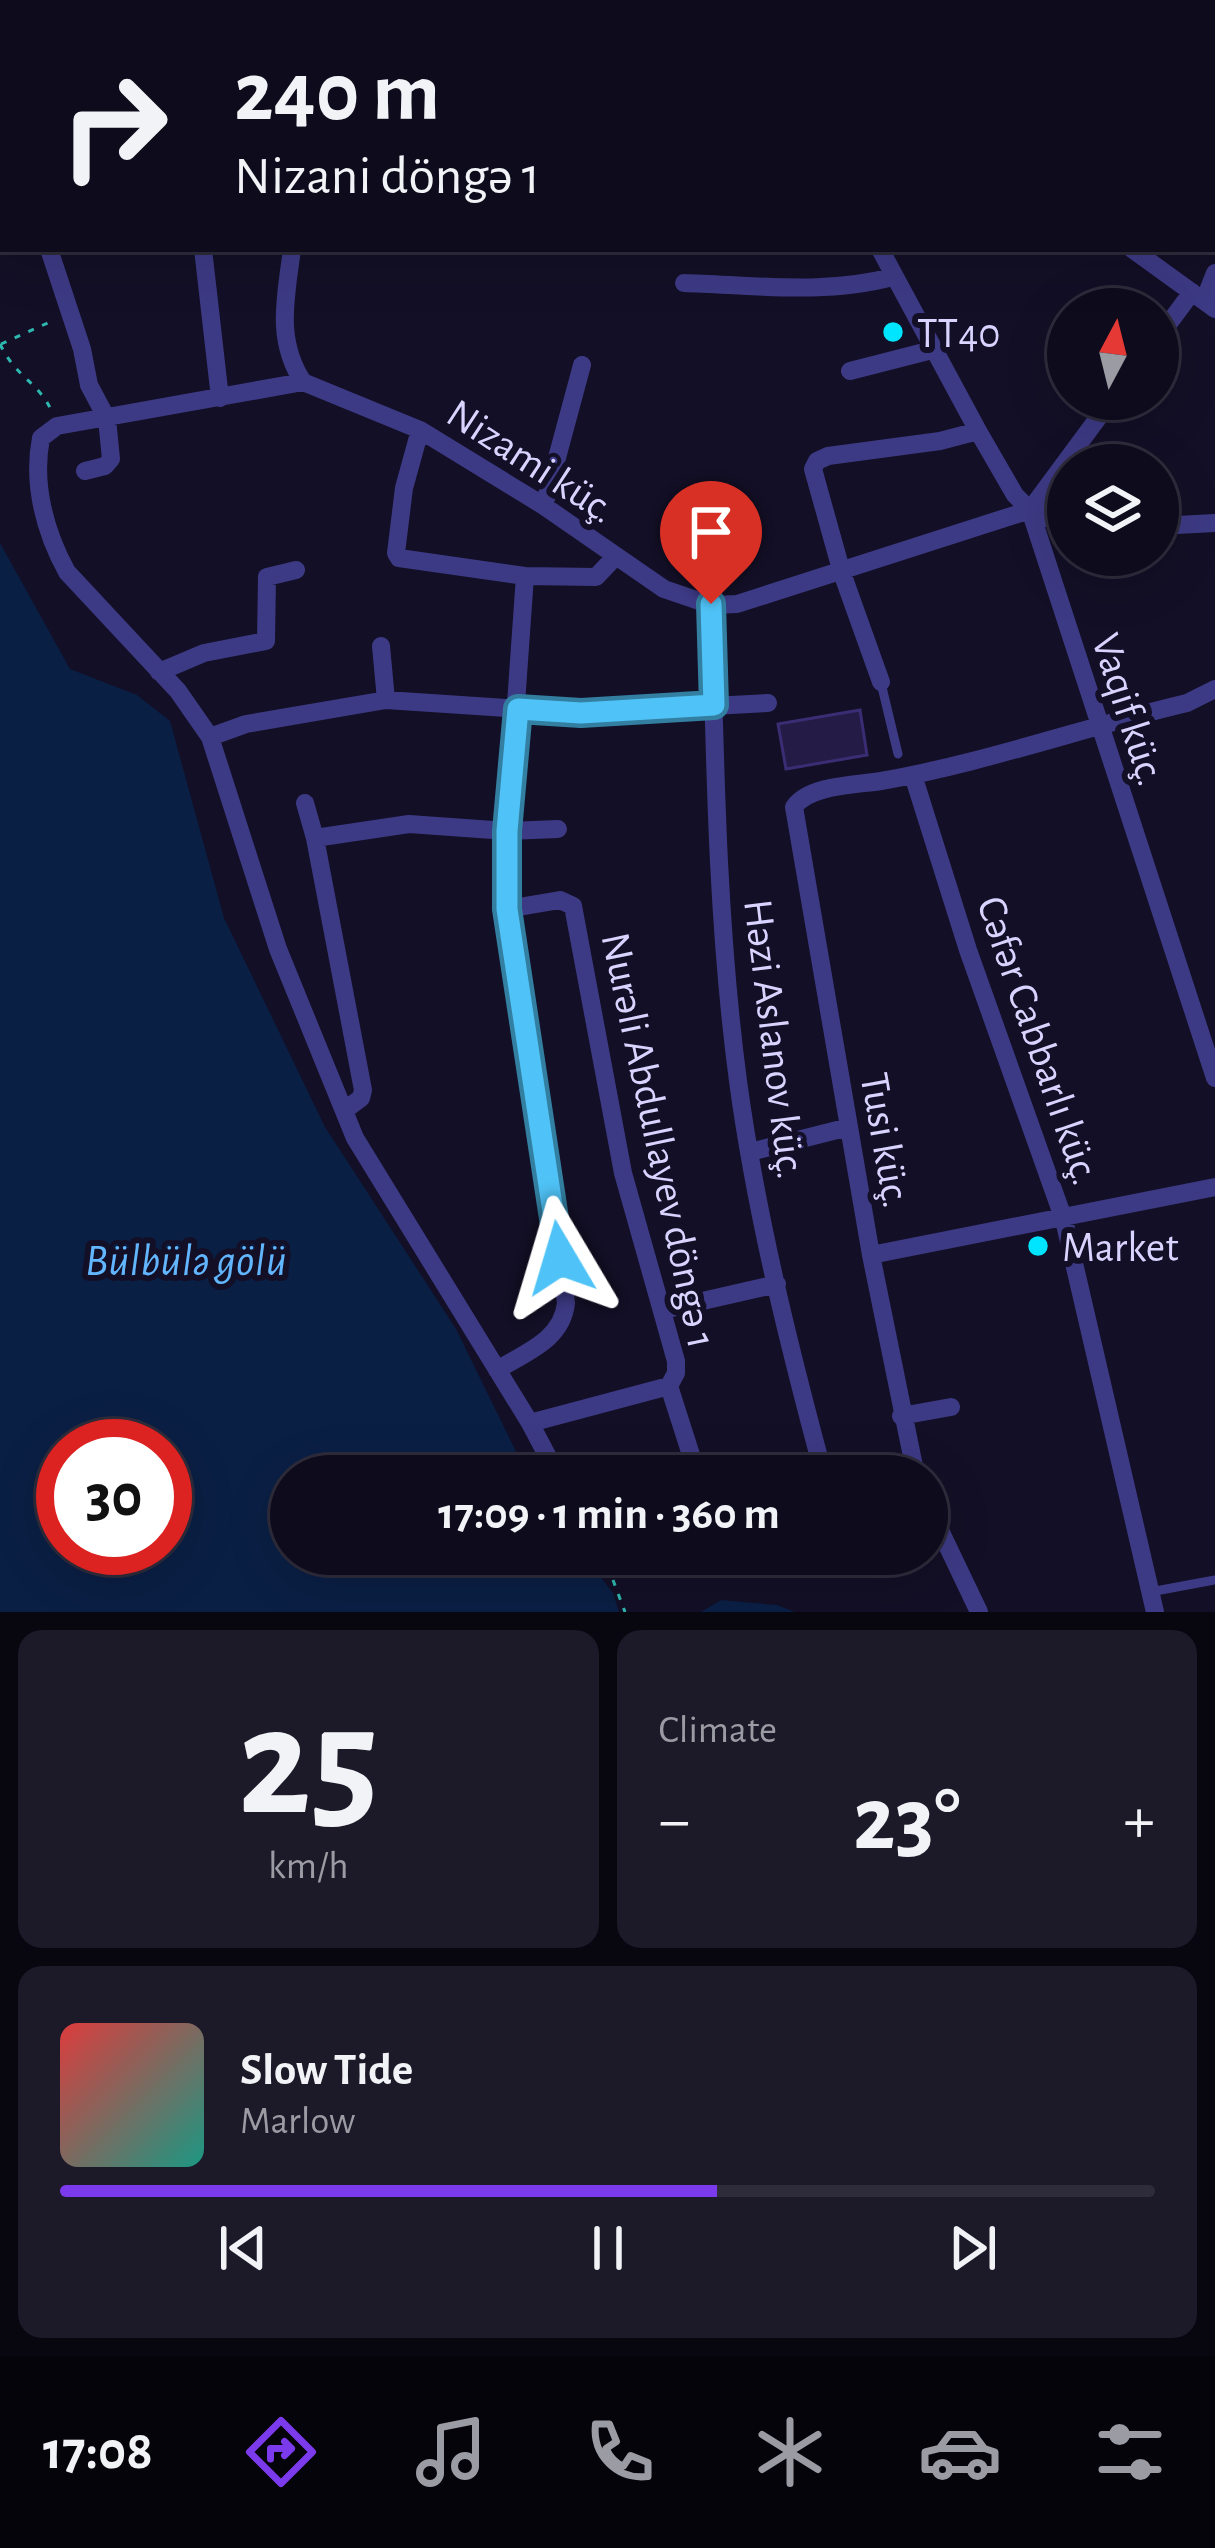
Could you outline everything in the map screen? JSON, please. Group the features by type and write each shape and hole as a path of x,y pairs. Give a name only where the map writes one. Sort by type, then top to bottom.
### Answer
{"street":[{"path":"50,252 89,386 107,418 111,459 105,466 85,471"},
{"path":"203,252 220,398"},
{"path":"292,252 284,340 303,382 56,426 41,438 38,456 47,530 84,592 196,712 210,737 278,949 355,1138 546,1455"},
{"name":"Vaqif küç.","path":"881,252 977,431 1015,495 1030,510 1215,1078"},
{"path":"1136,252 1204,301"},
{"path":"1179,321 1204,301 1215,273"},
{"path":"684,283 862,286 892,278"},
{"path":"850,371 932,350"},
{"path":"544,506 582,365"},
{"name":"Nizami küç.","path":"303,382 420,430 544,506 664,590 711,604 764,598 1030,510"},
{"path":"1047,518 1030,510 1096,420"},
{"path":"420,430 404,488 399,558 525,577 596,577 615,557"},
{"path":"881,682 842,573 813,470 817,460 977,431"},
{"path":"1179,525 1215,523"},
{"path":"159,672 204,653 266,641 267,577 296,570"},
{"path":"497,1370 554,1335 566,1303 507,909 507,831 525,577"},
{"name":"Həzi Aslanov küç.","path":"711,604 721,907 738,1082 777,1285 819,1455"},
{"path":"381,646 386,700"},
{"path":"913,775 1187,703 1215,689"},
{"path":"210,737 246,724 386,700 581,713 768,704"},
{"name":"Tusi küç.","path":"911,1455 793,816 799,799 913,775"},
{"name":"Cəfər Cabbarlı küç.","path":"913,775 968,950 1064,1220 1153,1602"},
{"path":"305,803 363,1090 361,1098 344,1110"},
{"path":"315,838 410,824 507,831 558,829"},
{"name":"Nurəli Abdullayev döngə 1","path":"507,909 560,900 573,906 609,1111 676,1361 669,1387 530,1423"},
{"path":"750,1152 849,1127"},
{"path":"871,1255 1215,1187"},
{"path":"663,1310 777,1285"},
{"path":"669,1387 691,1455"},
{"path":"902,1416 951,1407"},
{"path":"948,1547 979,1612"}],"lane":[{"path":"881,682 898,754"},
{"path":"1153,1602 1215,1580"}],"path":[{"path":"56,426 41,391 11,367 0,345 70,313"},
{"path":"610,1575 625,1612"}],"water":[{"name":"Bülbülə gölü","path":"0,543 70,669 137,695 170,721 224,918 325,1127 456,1329 518,1455 270,1455 270,1575 599,1575 613,1593 619,1612 0,1612"},
{"path":"721,1600 777,1605 795,1612 701,1612"}],"building":[{"path":"860,710 867,755 786,769 778,724"}],"place":[{"name":"TT40","path":"893,332"},
{"name":"Market","path":"1038,1246"}],"route":[{"path":"560,1258 507,909 507,831 518,709 581,713 714,705 711,604"}]}
